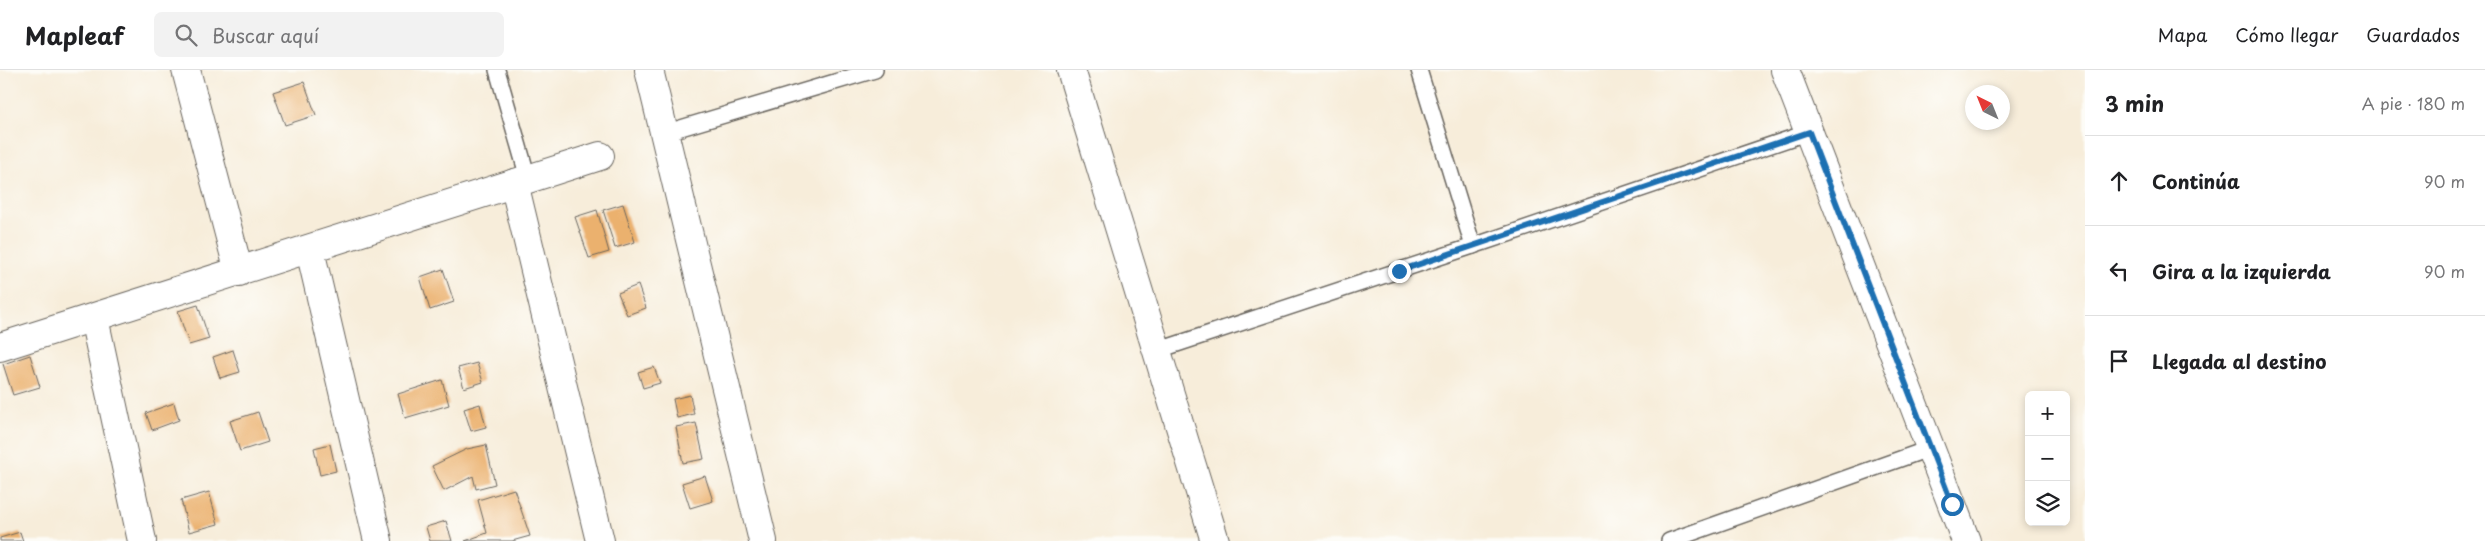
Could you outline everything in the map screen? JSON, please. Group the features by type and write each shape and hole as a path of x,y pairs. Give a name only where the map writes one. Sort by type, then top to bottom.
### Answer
{"street":[{"path":"186,70 239,272"},
{"path":"650,70 763,541"},
{"path":"1071,70 1215,541"},
{"path":"1785,70 1966,541"},
{"path":"0,347 310,250 521,180 600,156"},
{"path":"521,180 600,541"},
{"path":"310,250 378,541"},
{"path":"94,318 142,541"}],"lane":[{"path":"497,70 521,180"},
{"path":"664,132 875,70"},
{"path":"1418,70 1473,246"},
{"path":"1156,350 1473,246 1809,132"},
{"path":"1669,541 1931,448"}],"building":[{"path":"304,82 316,115 285,125 273,92"},
{"path":"623,204 635,242 615,248 603,210"},
{"path":"597,210 609,252 589,258 575,217"},
{"path":"443,269 454,302 430,310 420,277"},
{"path":"638,285 646,308 627,315 618,293"},
{"path":"198,305 209,339 189,345 178,311"},
{"path":"233,350 240,372 220,378 213,357"},
{"path":"30,355 40,387 13,395 3,364"},
{"path":"477,363 483,382 464,388 458,368"},
{"path":"654,367 660,383 643,388 638,372"},
{"path":"442,380 449,405 405,418 398,394"},
{"path":"690,395 694,414 677,418 673,399"},
{"path":"174,403 179,420 152,430 146,413"},
{"path":"480,404 486,427 471,431 464,409"},
{"path":"258,412 268,442 240,451 230,421"},
{"path":"696,423 704,459 683,463 676,427"},
{"path":"330,444 336,471 320,475 314,448"},
{"path":"486,445 495,484 476,489 473,476 444,491 432,466 467,449"},
{"path":"705,476 713,501 690,508 682,483"},
{"path":"514,489 530,536 512,541 465,541 487,533 478,500"},
{"path":"209,492 218,524 189,532 181,500"},
{"path":"446,521 452,541 430,541 426,527"},
{"path":"20,532 23,541 0,541 0,538"}],"route":[{"path":"1399,271 1809,132 1952,504"}]}
